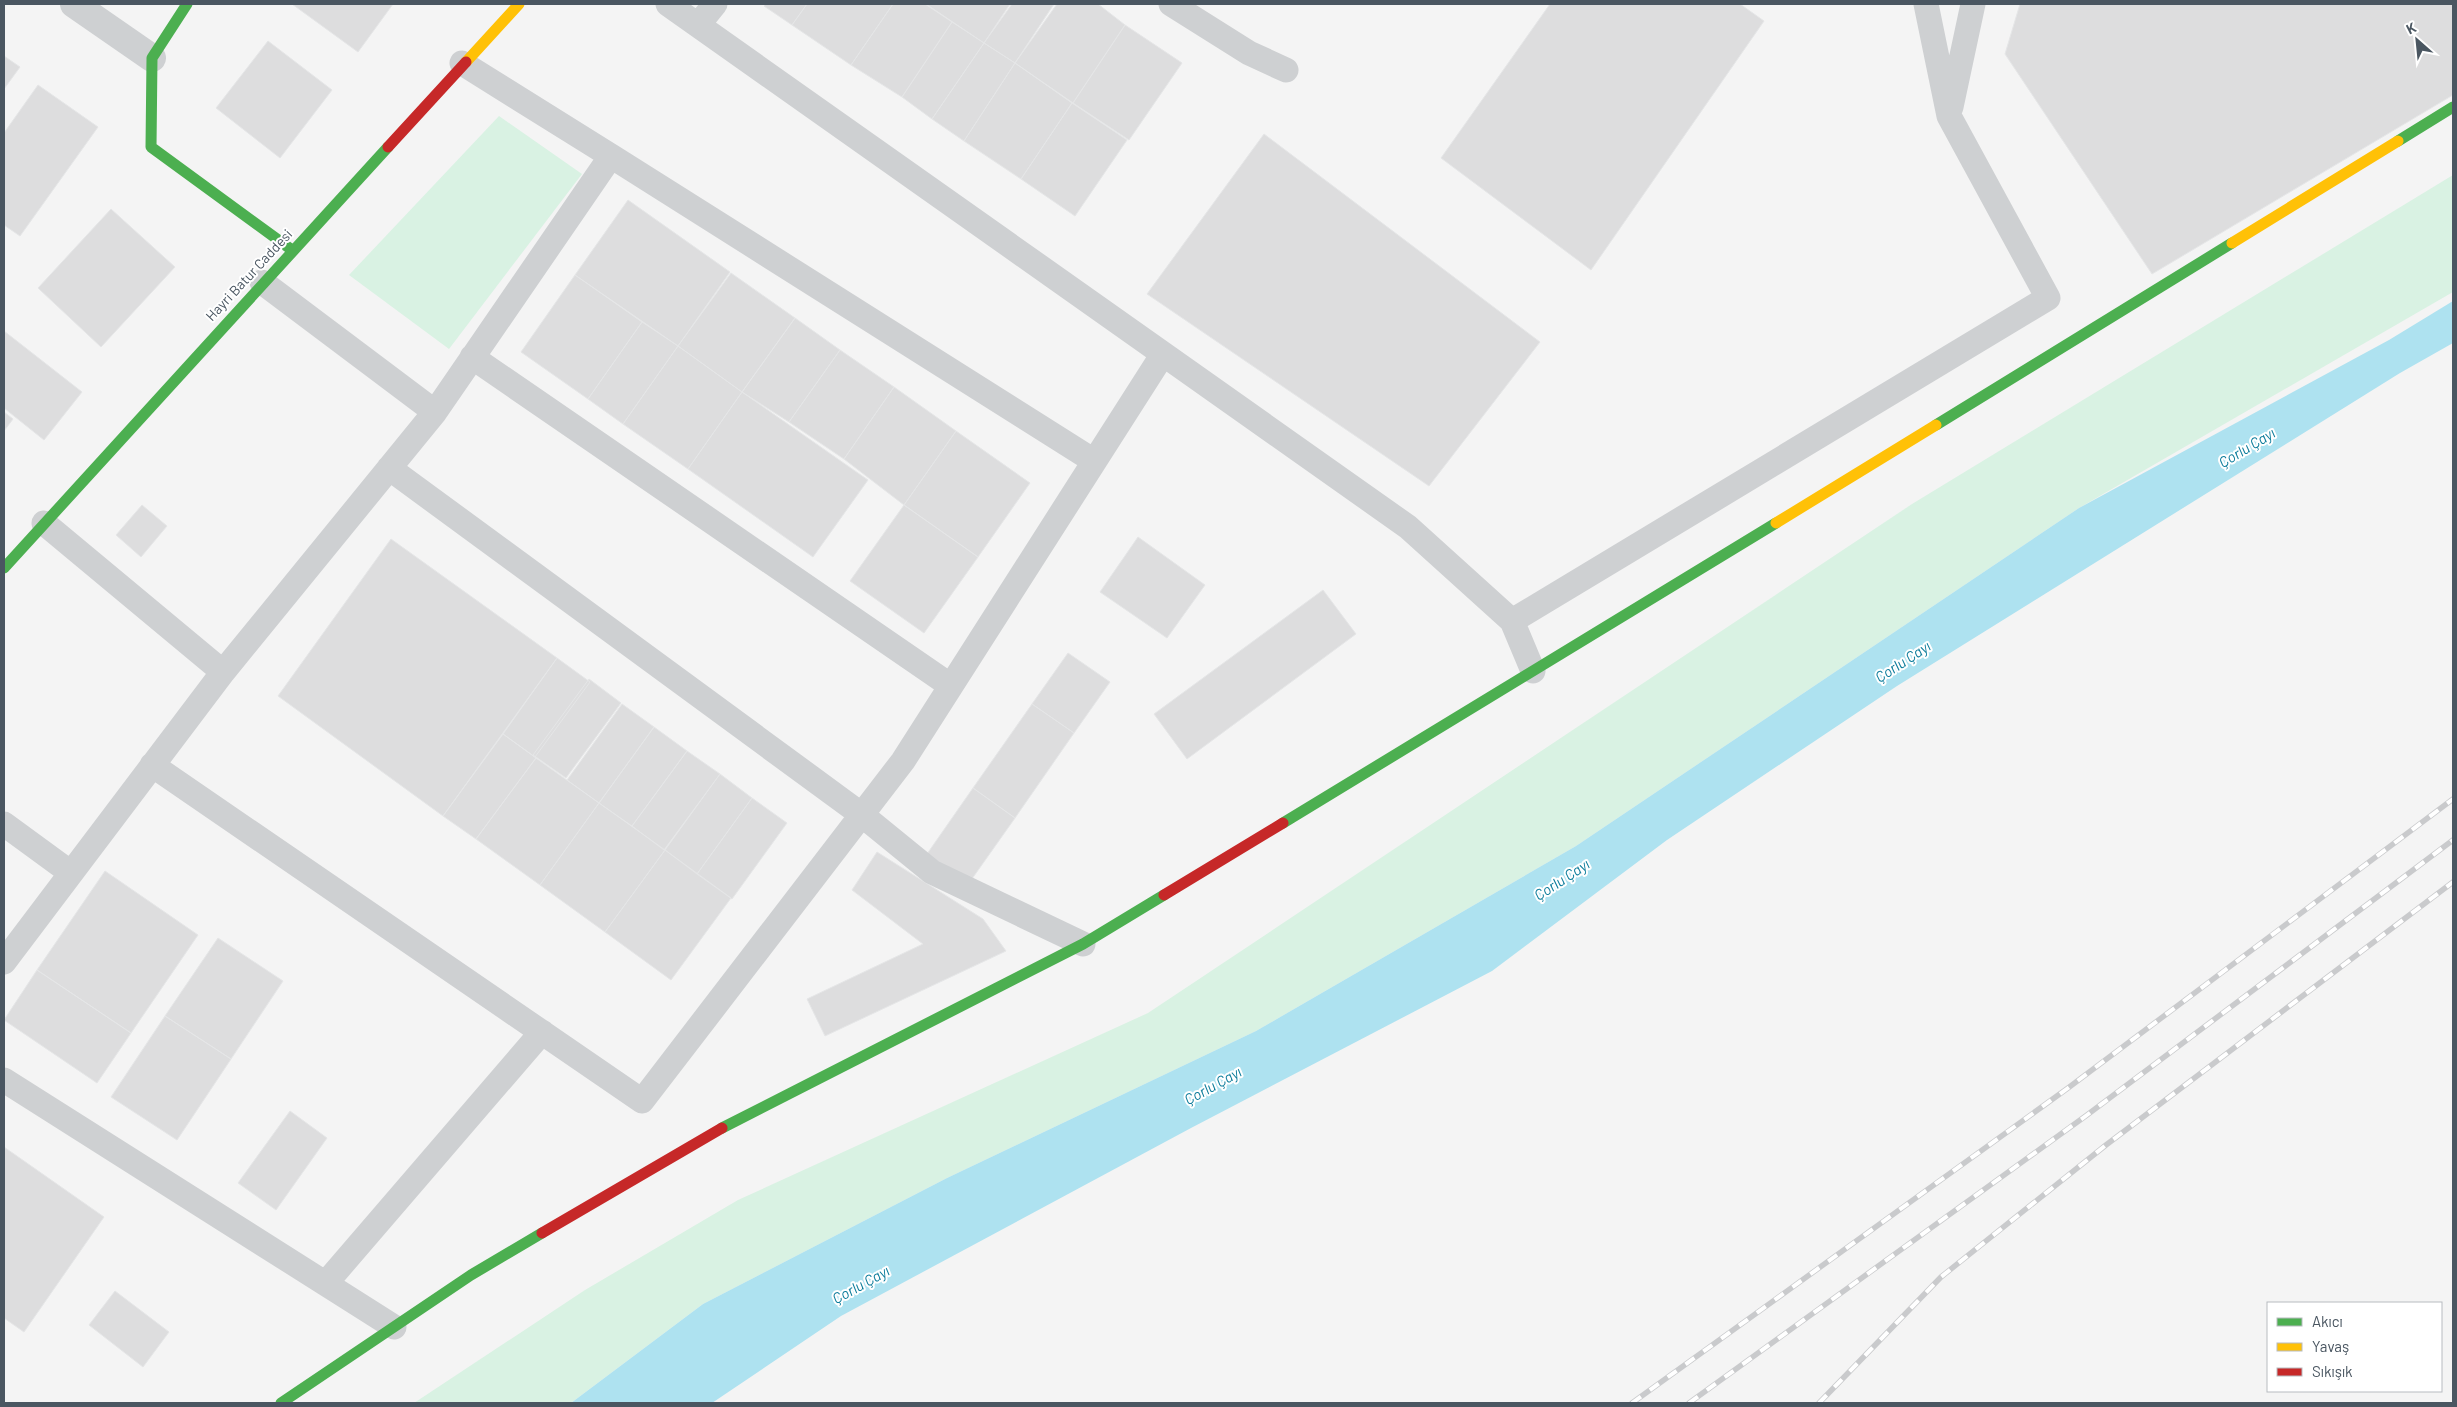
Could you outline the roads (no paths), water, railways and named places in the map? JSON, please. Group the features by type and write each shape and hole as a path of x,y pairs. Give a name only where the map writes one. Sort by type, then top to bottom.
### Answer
{"street":[{"path":"74,4 152,58"},
{"path":"187,4 152,58 151,147 292,250"},
{"name":"Hayri Batur Caddesi","path":"4,568 262,282 518,4"},
{"path":"281,1403 471,1275 698,1140 1083,944 1533,671 2453,107"}],"lane":[{"path":"668,4 1408,527 1512,621 1533,671"},
{"path":"698,25 715,4"},
{"path":"1171,4 1249,53 1286,70"},
{"path":"1512,621 2048,298 1949,116 1926,4"},
{"path":"1949,116 1973,4"},
{"path":"462,63 1094,461"},
{"path":"4,962 222,672 435,412 611,156"},
{"path":"262,282 435,412"},
{"path":"152,766 642,1101 903,761 1163,354"},
{"path":"472,357 951,686"},
{"path":"389,468 862,815 932,872 1083,944"},
{"path":"44,523 222,672"},
{"path":"4,824 71,873"},
{"path":"326,1283 542,1032"},
{"path":"4,1080 394,1326"}],"water":[{"name":"Çorlu Çayı","path":"2453,301 2453,343 2400,373 1897,686 1667,840 1492,971 1191,1128 841,1316 712,1403 571,1403 703,1304 947,1178 1256,1031 1576,846 2079,508 2389,340"}],"railway":[{"path":"1632,1403 2068,1088 2453,799"},
{"path":"1689,1403 2087,1115 2453,840"},
{"path":"1819,1403 1941,1277 2106,1145 2453,882"}]}
